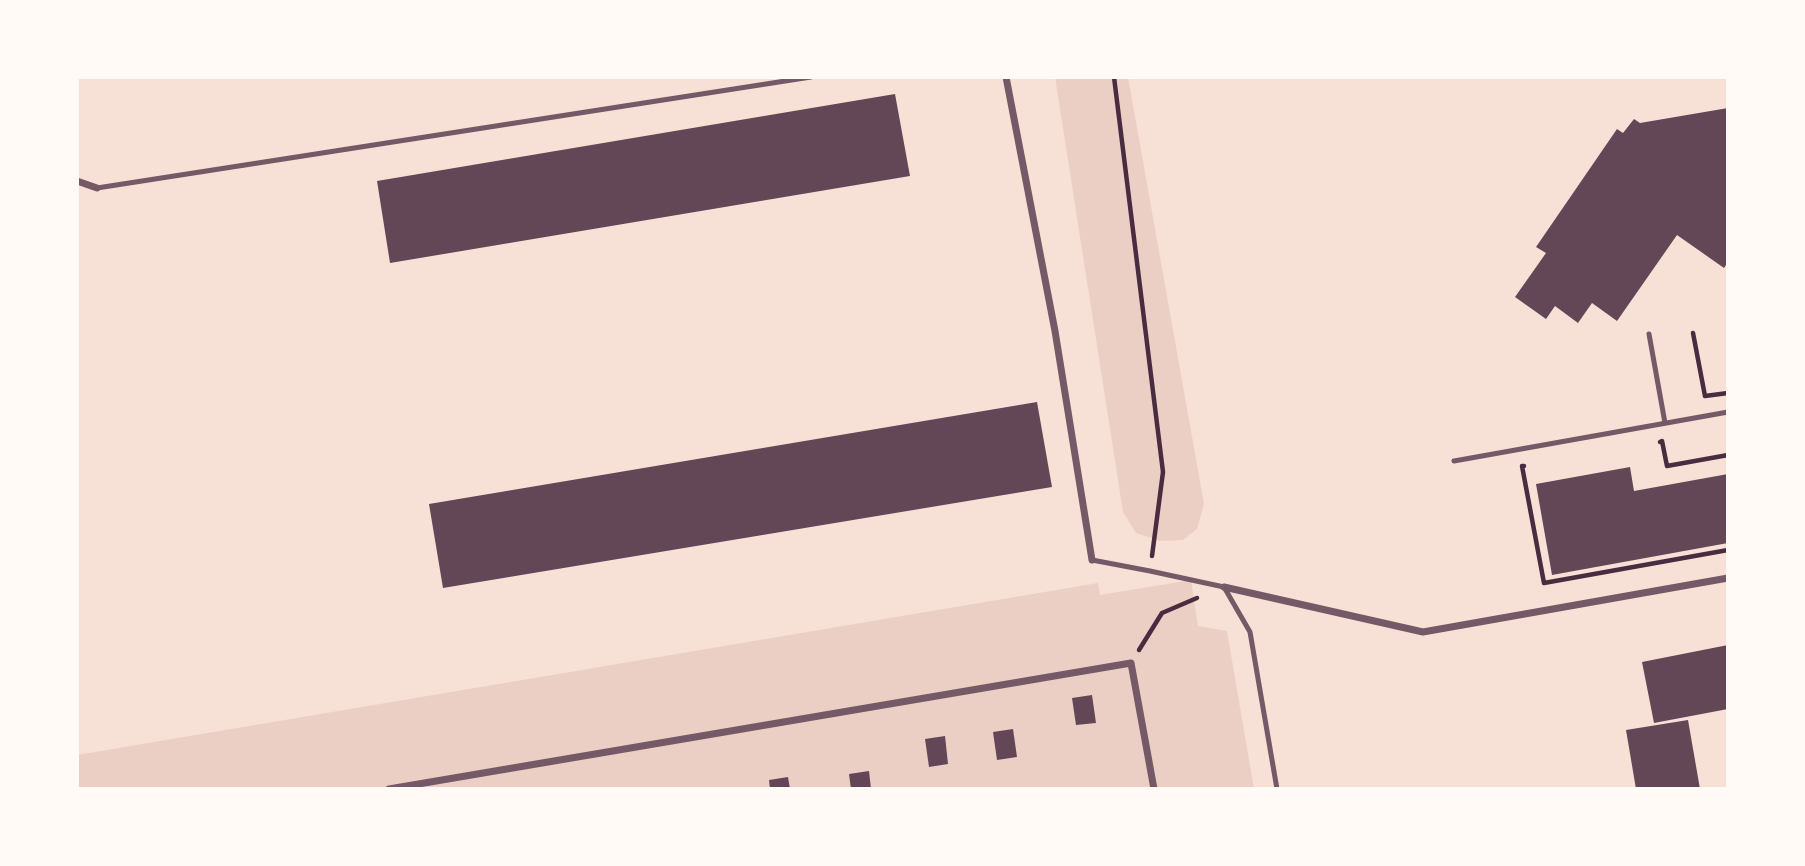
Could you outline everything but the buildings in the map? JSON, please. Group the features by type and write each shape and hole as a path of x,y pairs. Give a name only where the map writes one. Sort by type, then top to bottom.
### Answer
{"street":[{"path":"1006,77 1055,331 1092,560"},
{"path":"77,181 97,188"},
{"path":"1224,587 1423,632 1728,578"},
{"path":"389,789 1131,663 1154,789"}],"lane":[{"path":"97,188 811,77"},
{"path":"1649,334 1665,423"},
{"path":"1454,461 1728,412"},
{"path":"1092,560 1224,587 1250,632 1277,789"}],"path":[{"path":"1114,77 1163,472 1150,570"},
{"path":"1693,333 1705,396 1728,393"},
{"path":"1650,443 1662,441 1667,466 1728,455"},
{"path":"1535,464 1522,466 1544,583 1728,550"},
{"path":"1131,663 1162,613 1224,587"}],"shaded area":[{"path":"1055,77 1128,77 1204,504 1197,529 1183,540 1160,541 1136,533 1123,512"},
{"path":"1191,580 1198,626 1227,631 1254,789 77,789 77,755 1098,583 1100,595"}]}
